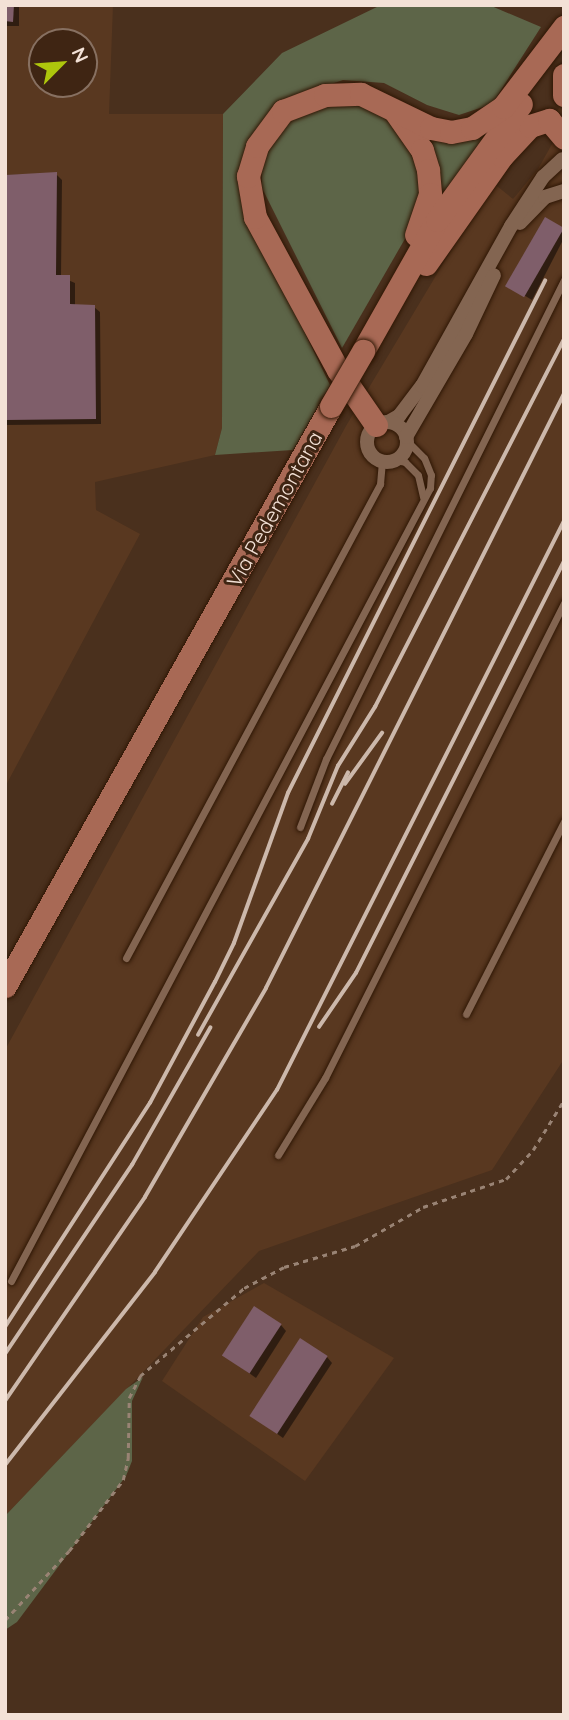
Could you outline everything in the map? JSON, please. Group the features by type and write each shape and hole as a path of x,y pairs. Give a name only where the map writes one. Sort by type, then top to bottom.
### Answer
{"main road":[{"path":"382,424 338,370 255,217 248,176 257,146 283,111 304,99 361,94 389,105 431,128 451,132 472,128 503,107 564,27"},
{"name":"Via Pedemontana","path":"5,986 437,220 564,45"},
{"path":"564,75 564,95"},
{"path":"377,325 430,194 422,150 389,105"},
{"path":"363,351 502,156 540,120 557,125 563,154"}],"street":[{"path":"563,154 543,177 511,226 422,386 399,416 382,424 367,442 372,454 389,460 404,451 406,439 466,334 516,227 545,197 564,191"},
{"path":"382,424 401,427 406,439"}],"lane":[{"path":"300,827 326,759 564,280"},
{"path":"10,1281 423,499 431,475 424,458 406,439"},
{"path":"126,958 380,484 389,460 418,475 423,499"},
{"path":"278,1155 325,1079 564,603"},
{"path":"466,1014 564,822"}],"path":[{"path":"5,1620 69,1551 123,1480 128,1458 130,1398 140,1377 244,1287 284,1267 355,1246 423,1208 506,1179 533,1150 564,1100"}],"shaded area":[{"path":"5,5 113,5 109,114 223,114 222,428 215,455 95,482 96,510 140,534 5,787"},
{"path":"564,102 564,1059 492,1170 259,1251 5,1516 5,1050 346,426 492,182 513,199 538,169 552,144 556,112"},
{"path":"264,1283 394,1358 305,1481 162,1381 203,1317"}],"green space":[{"path":"381,5 489,5 541,27 492,104 459,115 427,105 384,83 343,80 305,93 246,158 269,259 330,385 293,450 215,455 222,428 223,114 282,53"},
{"path":"329,105 365,106 390,121 418,163 421,194 417,218 342,348 262,188 261,156 269,140 297,113"},
{"path":"496,125 438,201 420,131"},
{"path":"143,1377 132,1401 132,1461 126,1476 17,1622 5,1630 5,1516 126,1389"}],"building":[{"path":"5,5 14,5 13,22 5,21"},
{"path":"57,172 56,275 70,275 70,304 95,305 96,419 5,420 5,175"},
{"path":"545,217 564,228 524,297 505,286"},
{"path":"254,1306 282,1324 250,1373 222,1355"},
{"path":"300,1338 328,1356 277,1434 249,1416"}],"railway":[{"path":"5,1327 150,1103 215,982 234,943 288,793 545,281"},
{"path":"198,1035 308,839 338,766 375,707 564,340"},
{"path":"5,1401 145,1197 266,988 564,394"},
{"path":"5,1465 155,1272 277,1090 564,521"},
{"path":"319,1027 356,973 564,561"},
{"path":"345,784 382,733"},
{"path":"332,804 348,773"},
{"path":"5,1354 132,1165 210,1028"}]}
